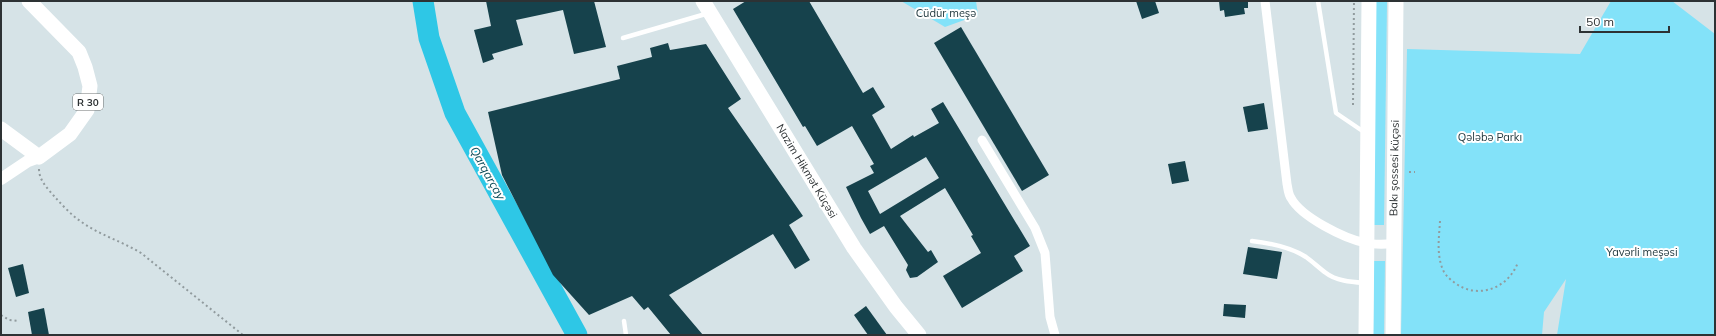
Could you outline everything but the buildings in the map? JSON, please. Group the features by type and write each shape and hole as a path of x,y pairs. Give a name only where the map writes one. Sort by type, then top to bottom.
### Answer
{"main road":[{"name":"R 30","path":"29,1 79,52 86,67 90,86 88,110 70,134 39,157"},
{"path":"1366,335 1368,1"},
{"name":"Bakı şossesi küçəsi","path":"1393,335 1396,1"},
{"name":"Nazim Hikmət Küçəsi","path":"707,7 854,248 896,307 919,335"},
{"path":"1,128 39,157"}],"street":[{"path":"1265,1 1287,184 1290,198 1299,208 1333,231 1367,244 1394,244"},
{"path":"982,140 1035,228 1045,253 1050,317 1055,335"},
{"path":"1,179 28,161 39,157"}],"lane":[{"path":"1318,1 1336,113 1368,134"},
{"path":"623,38 707,7"},
{"path":"1252,241 1263,242 1296,252 1306,257 1327,275 1343,281 1366,284"},
{"path":"624,321 626,335"}],"path":[{"path":"39,157 39,172 42,180 63,207 85,225 125,244 140,253 243,335"},
{"path":"1409,172 1415,172"},
{"path":"1440,221 1438,253 1441,262 1445,273 1464,289 1471,291 1492,289 1502,285 1514,273 1518,262"},
{"path":"1,315 9,320 18,321"}],"green space":[{"name":"Cüdür meşə","path":"901,1 976,1 978,15 945,27"},
{"path":"1375,1 1387,1 1384,225 1373,225"},
{"path":"1611,1 1672,1 1715,34 1715,335 1557,335 1566,279 1544,312 1542,335 1401,335 1407,49 1580,54"},
{"path":"1374,261 1385,261 1384,335 1373,335"}],"waterway":[{"name":"Qarqarçay","path":"423,1 429,38 455,113 577,335"}],"park label":[{"name":"Qələbə Parkı","path":"1490,137"},
{"name":"Yavərli meşəsi","path":"1642,252"}]}
